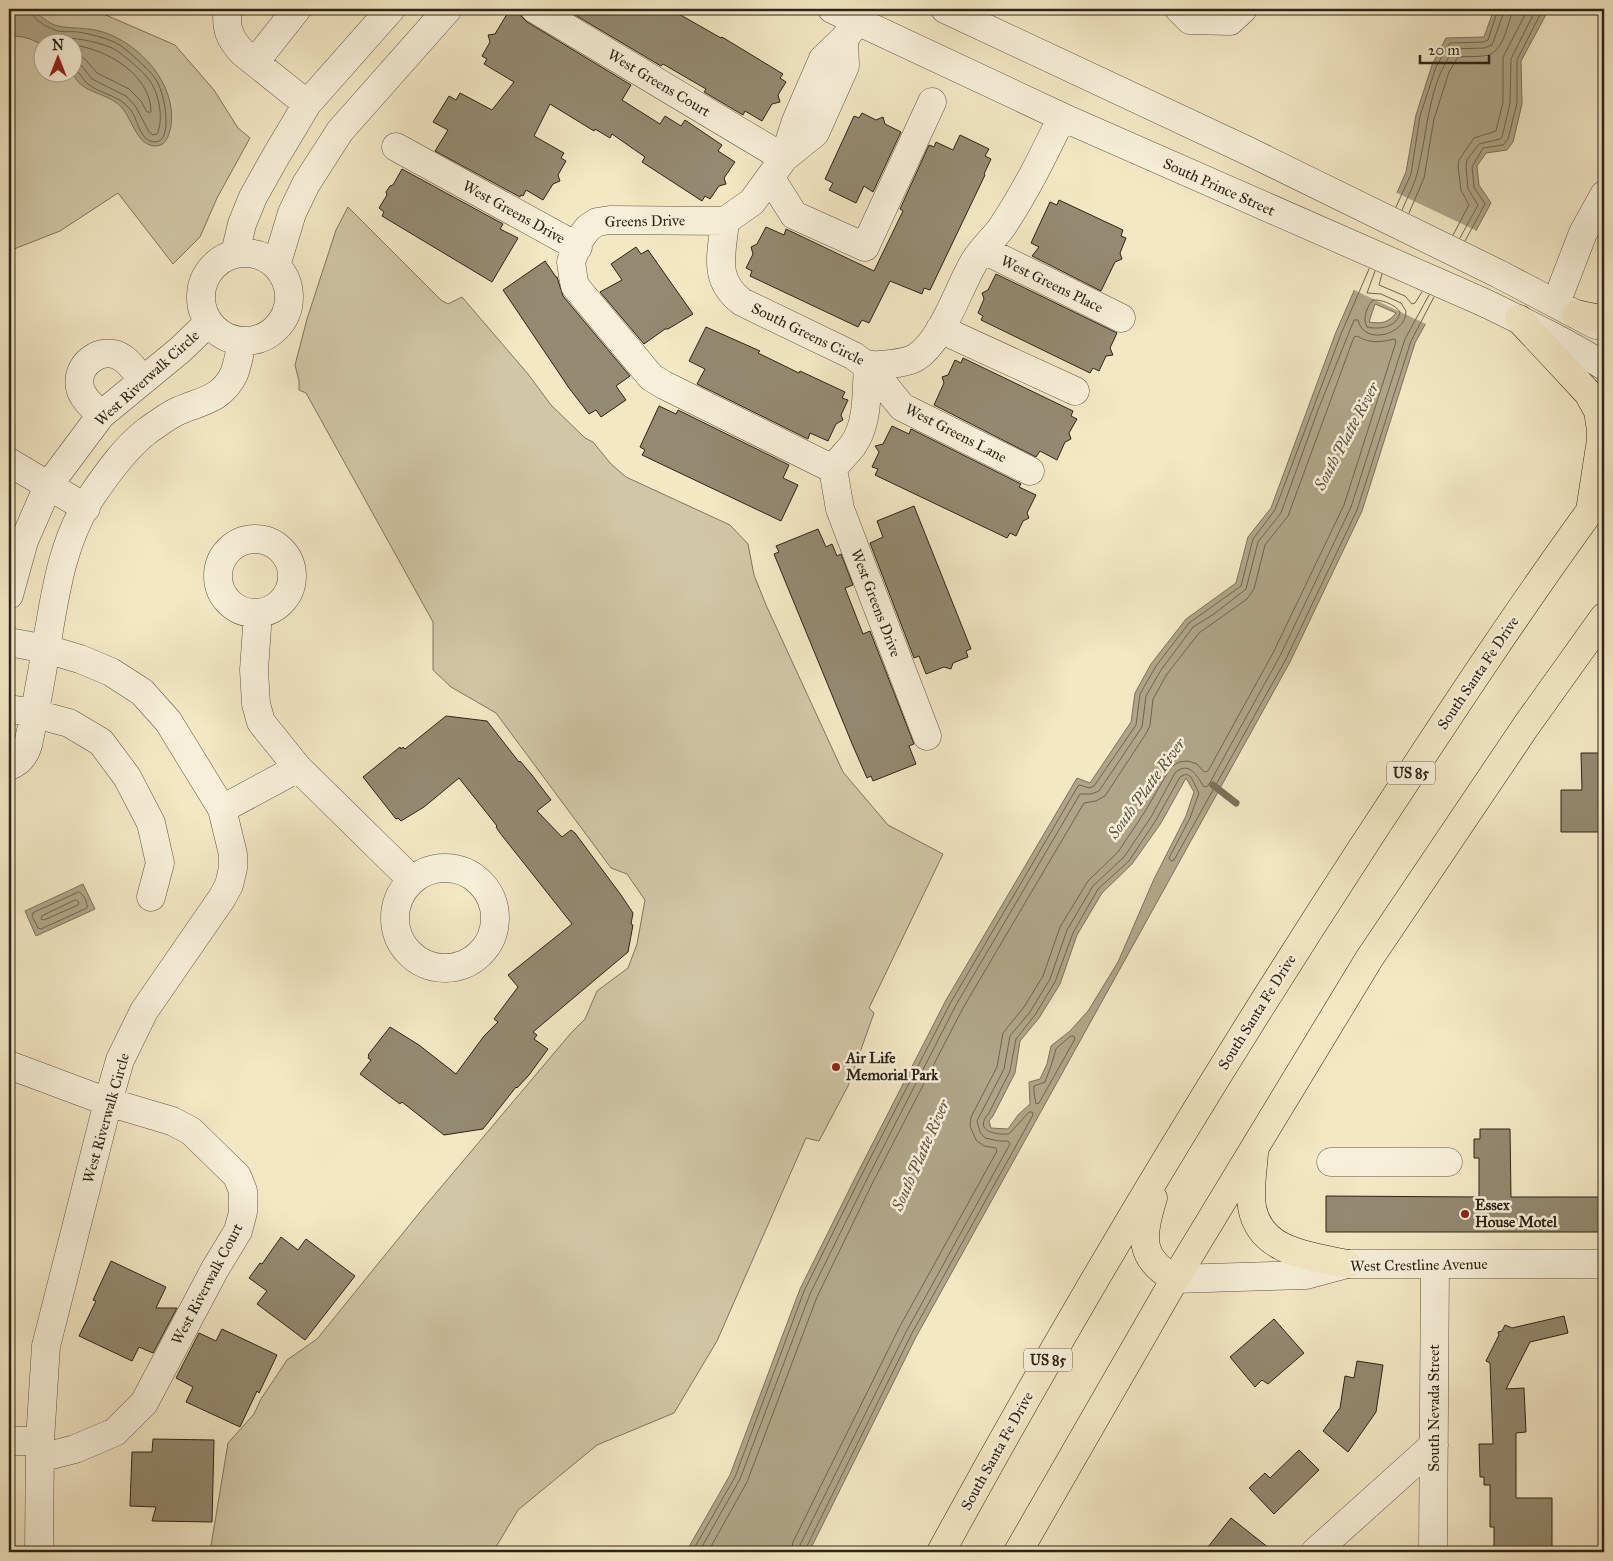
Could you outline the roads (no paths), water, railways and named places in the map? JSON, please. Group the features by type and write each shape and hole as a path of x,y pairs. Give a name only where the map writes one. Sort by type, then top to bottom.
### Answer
{"highway":[{"path":"1566,308 1604,320"},
{"path":"1519,319 1584,387 1595,402 1598,411 1601,440 1597,501"},
{"name":"South Santa Fe Drive","path":"941,1552 1057,1344 1261,1004 1509,626 1597,501"},
{"path":"1018,1552 1175,1279 1380,942 1526,726 1604,617"},
{"path":"1254,1148 1252,1207 1256,1220 1264,1232 1275,1243 1288,1251 1347,1264"},
{"path":"1161,1170 1146,1224 1146,1248 1156,1266 1175,1279"}],"street":[{"path":"228,9 226,20 228,32 233,42 242,52 307,104"},
{"path":"255,62 297,9"},
{"path":"9,766 20,760 26,753 25,719 46,649 55,589 78,520 92,495 111,470 146,432 175,413 213,398 225,387 234,374 242,341 254,340 268,335 279,325 286,313 289,299 287,284 281,271 270,261 257,254 235,253 242,224 253,197 307,104 391,9"},
{"path":"276,266 292,214 306,184 340,131 448,9"},
{"name":"West Greens Court","path":"535,9 777,168"},
{"path":"945,9 1322,187 1499,274 1604,329"},
{"path":"1179,9 1190,20 1230,21 1243,9"},
{"path":"725,221 752,202 777,168 823,59 849,19"},
{"name":"South Prince Street","path":"849,19 1062,117 1485,303 1582,352 1604,366"},
{"path":"777,168 794,215 865,247 932,102"},
{"name":"South Greens Circle","path":"725,221 720,266 722,277 734,296 742,302 868,364 904,363 916,357 927,348 940,329 975,260 1003,226 1030,184 1062,117"},
{"name":"West Greens Drive","path":"396,147 578,247 571,262 575,286 651,377 833,469 840,509 926,736"},
{"path":"1566,308 1583,233 1604,195"},
{"name":"Greens Drive","path":"578,247 579,240 588,228 597,222 610,220 725,221"},
{"name":"West Greens Place","path":"984,250 1121,318"},
{"name":"West Riverwalk Circle","path":"235,253 215,263 206,274 201,288 200,303 208,323 213,328 225,337 242,341"},
{"name":"West Riverwalk Circle","path":"9,595 24,541 48,486 101,415 180,350 208,323"},
{"path":"940,329 1075,391"},
{"path":"101,415 81,392 80,376 88,362 102,354 119,355 126,360 142,380"},
{"path":"833,469 843,454 852,446 859,434 865,414 868,364"},
{"name":"West Greens Lane","path":"868,364 902,407 1030,471"},
{"path":"9,462 86,508"},
{"path":"258,613 254,670 256,704 260,722 298,768 412,880"},
{"name":"West Riverwalk Circle","path":"9,642 46,649 80,659 111,672 142,692 168,721 222,808 233,854 233,868 229,885 144,1011 120,1060 108,1102 46,1346 40,1450 39,1552"},
{"path":"25,719 69,723 101,742 127,777 151,823 160,863 151,897"},
{"path":"222,808 298,768"},
{"name":"West Riverwalk Court","path":"9,1065 108,1102 172,1121 190,1131 237,1176 243,1191 243,1212 238,1232 215,1269 144,1403 115,1432 76,1449 40,1450 9,1441"},
{"path":"1331,1162 1448,1162"},
{"name":"West Crestline Avenue","path":"1175,1279 1306,1275 1347,1264 1604,1264"},
{"name":"South Nevada Street","path":"1433,1552 1434,1264"},
{"path":"1315,1552 1434,1445"}],"water":[{"path":"9,9 33,9 44,19 55,25 103,32 130,46 153,68 162,81 168,95 171,110 171,126 163,144 157,146 144,142 118,104 78,82 82,82 82,32 32,32 32,40 18,36 9,36"},
{"name":"South Platte River","path":"1494,9 1549,9 1521,61 1522,104 1513,142 1507,150 1486,153 1477,166 1479,185 1491,203 1415,343 1362,511 1290,662 916,1337 809,1552 686,1552 730,1475 800,1289 946,1000 1077,778 1090,783 1131,722 1135,693 1151,664 1186,619 1236,583 1248,537 1271,508 1336,332 1406,172 1416,115 1432,65 1446,38 1484,37","holes":["1375,304 1396,313 1384,322 1369,322","1186,778 1194,792 1186,816 1154,879 1118,962 1088,1011 1070,1031 1051,1046 1047,1064 1040,1079 1029,1082 1030,1104 1018,1115 1008,1129 991,1128 989,1121 1015,1073 1020,1041 1039,1018 1060,984 1077,935 1102,893 1132,864 1161,823"]},
{"path":"83,884 95,909 36,936 25,911"}],"waterway":[{"path":"1213,785 1236,803"}],"place":[{"name":"Air Life Memorial Park","path":"836,1067"},
{"name":"Essex House Motel","path":"1465,1214"}]}
